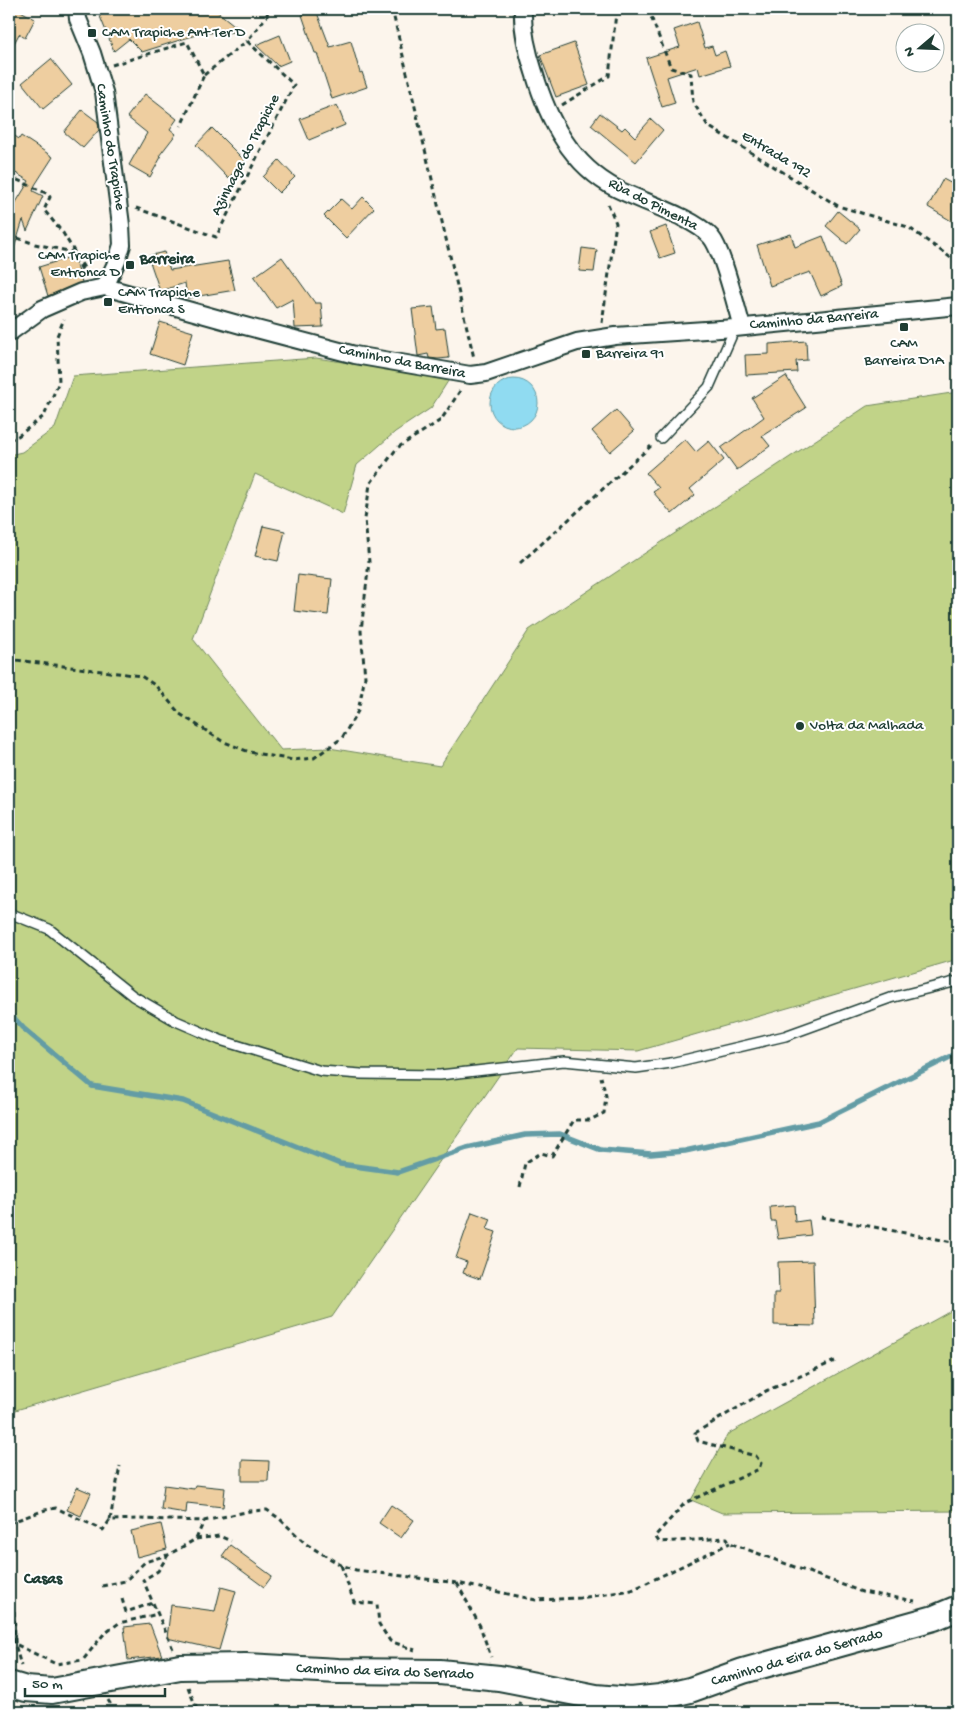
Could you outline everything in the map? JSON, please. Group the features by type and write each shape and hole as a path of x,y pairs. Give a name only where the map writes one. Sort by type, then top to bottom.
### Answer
{"main road":[{"name":"Caminho da Eira do Serrado","path":"17,1686 52,1690 180,1667 227,1666 440,1672 499,1678 596,1697 631,1700 660,1697 690,1690 743,1672 934,1618 958,1608"}],"street":[{"name":"Caminho do Trapiche","path":"77,9 78,19 92,53 104,92 119,202 122,245 118,261 98,288"},
{"name":"Rùa do Pimenta","path":"523,9 527,49 542,97 555,127 571,151 590,170 616,188 700,228 712,238 719,253 738,327"},
{"name":"Caminho da Barreira","path":"98,288 355,355 474,375 506,367 577,342 600,338 958,306"},
{"path":"9,333 42,309 81,292 98,288"}],"lane":[{"path":"661,438 709,388 738,327"},
{"path":"9,913 49,929 133,996 176,1021 220,1040 321,1070 361,1074 440,1075 564,1061 636,1068 671,1063 785,1036 890,998 958,981"}],"path":[{"path":"181,126 204,75 246,41 267,16 268,9"},
{"path":"9,656 16,660 141,676 156,686 180,714 222,741 249,752 293,760 314,758 342,738 358,711 365,677 361,631 369,562 365,519 370,484 397,448 442,420 474,375 392,9"},
{"path":"548,113 609,76 616,13 634,9"},
{"name":"Entrada 192","path":"648,9 671,68 691,74 693,102 708,126 838,206 908,227 958,263"},
{"name":"Azinhaga do Trapiche","path":"119,202 216,237 294,86 246,41"},
{"path":"97,70 187,42 204,75"},
{"path":"9,176 48,194 50,197 44,210 63,233 98,288"},
{"path":"598,176 616,223 600,338"},
{"path":"9,235 35,244 73,252 98,288"},
{"path":"9,440 18,436 44,416 59,382 57,336 67,311"},
{"path":"520,563 661,438"},
{"path":"520,1187 525,1162 541,1153 552,1156 574,1120 590,1120 604,1113 606,1096 597,1065"},
{"path":"822,1217 958,1243"},
{"path":"835,1361 766,1391 695,1433 698,1441 756,1456 760,1462 759,1469 686,1503 655,1536 659,1542 727,1538 730,1543 862,1592 922,1602"},
{"path":"9,1522 44,1510 56,1508 102,1530 110,1520 120,1466"},
{"path":"110,1520 204,1521 250,1511 267,1510 280,1519 306,1544 340,1565 356,1570 457,1583 536,1600 580,1598 632,1590 730,1543"},
{"path":"196,1539 204,1521"},
{"path":"102,1586 124,1581 145,1562 168,1555 196,1539 219,1536 231,1541"},
{"path":"168,1555 158,1571 144,1580 180,1667"},
{"path":"340,1565 354,1602 377,1604 379,1624 390,1641 418,1651 440,1672"},
{"path":"457,1583 480,1626 499,1678"},
{"path":"122,1599 126,1612 153,1603"},
{"path":"14,1611 17,1686"},
{"path":"9,1641 56,1664 84,1660 103,1635 119,1623 158,1614"}],"green space":[{"path":"316,358 450,378 431,408 395,432 357,465 343,514 255,474 193,639 281,750 329,748 440,766 529,630 867,406 958,392 958,959 638,1051 518,1048 332,1317 9,1412 9,455 22,452 55,428 73,376"},
{"path":"958,1307 958,1511 722,1513 691,1500 728,1434"}],"water":[{"path":"509,379 519,379 531,386 538,398 538,408 531,420 519,427 509,427 501,423 494,416 490,408 490,398 494,390 501,383"}],"building":[{"path":"9,9 17,9 35,19 25,38 19,34 9,53"},
{"path":"97,9 214,9 243,32 202,33 142,52 129,39 114,51"},
{"path":"316,10 330,47 351,41 360,73 362,72 367,87 332,99 302,15"},
{"path":"697,22 705,48 712,46 715,55 725,51 730,66 700,75 698,67 667,77 675,103 662,107 646,58 680,47 674,30"},
{"path":"280,35 290,61 278,66 256,45"},
{"path":"574,43 589,85 556,97 540,55"},
{"path":"51,59 72,85 43,109 22,83"},
{"path":"145,94 177,119 170,129 176,134 159,156 161,157 150,177 129,165 147,133 127,117"},
{"path":"337,105 345,125 309,140 300,119"},
{"path":"82,110 98,122 99,130 83,148 64,132"},
{"path":"600,113 622,130 625,127 635,137 651,119 663,130 636,162 591,125"},
{"path":"212,128 245,161 228,178 196,145"},
{"path":"9,132 19,139 21,136 53,157 33,191 43,196 27,231 23,220 12,255 9,255 9,214 29,181 9,169"},
{"path":"279,160 295,177 279,193 263,177"},
{"path":"943,179 958,187 958,225 928,207"},
{"path":"363,197 374,208 346,238 324,216 341,199 352,209"},
{"path":"838,211 860,229 847,244 826,226"},
{"path":"666,226 675,253 660,258 650,232"},
{"path":"791,234 795,247 823,236 842,286 821,296 810,272 770,286 757,245"},
{"path":"582,248 597,250 594,272 579,271"},
{"path":"164,252 170,270 228,261 235,290 187,298 185,283 160,291 148,256"},
{"path":"74,256 82,282 48,296 39,267"},
{"path":"282,257 315,303 321,303 323,327 295,328 293,299 276,308 254,277"},
{"path":"433,307 436,329 445,328 449,358 429,358 428,354 418,356 412,309"},
{"path":"160,322 193,332 183,365 150,354"},
{"path":"806,341 807,360 796,361 797,372 746,375 745,355 769,354 769,344"},
{"path":"786,376 806,408 762,436 770,446 737,470 721,448 764,417 752,398"},
{"path":"616,410 634,431 610,452 592,431"},
{"path":"685,439 696,452 709,441 724,460 690,489 695,495 672,514 653,492 659,488 646,473"},
{"path":"263,526 285,531 278,561 255,556"},
{"path":"298,575 332,579 328,615 294,611"},
{"path":"794,1205 795,1222 809,1220 811,1235 778,1239 775,1221 771,1221 770,1207"},
{"path":"472,1212 491,1219 487,1229 496,1232 480,1279 463,1273 467,1262 456,1258"},
{"path":"813,1261 815,1326 774,1325 774,1293 779,1293 778,1262"},
{"path":"242,1460 269,1461 268,1481 242,1481"},
{"path":"164,1485 194,1489 195,1485 225,1488 223,1507 187,1503 186,1513 161,1509"},
{"path":"77,1487 91,1493 81,1516 67,1510"},
{"path":"391,1505 414,1520 401,1538 379,1523"},
{"path":"161,1524 167,1549 137,1557 131,1531"},
{"path":"230,1545 272,1576 264,1587 222,1556"},
{"path":"221,1587 236,1591 219,1650 167,1638 171,1605 215,1611"},
{"path":"150,1624 162,1656 128,1660 124,1627"}],"waterway":[{"path":"9,1013 23,1028 92,1086 183,1101 340,1164 398,1172 467,1148 525,1135 560,1134 601,1150 651,1154 685,1151 819,1122 958,1053"}],"place":[{"name":"CAM Trapiche Ant Ter D","path":"92,33"},
{"name":"CAM Trapiche Entronca D","path":"130,265"},
{"name":"CAM Trapiche Entronca S","path":"108,302"},
{"name":"CAM Barreira D1A","path":"904,327"},
{"name":"Barreira 91","path":"586,354"},
{"name":"Volta da Malhada","path":"800,726"}],"district":[{"name":"Barreira","path":"167,260"},
{"name":"Casas","path":"43,1580"}]}
